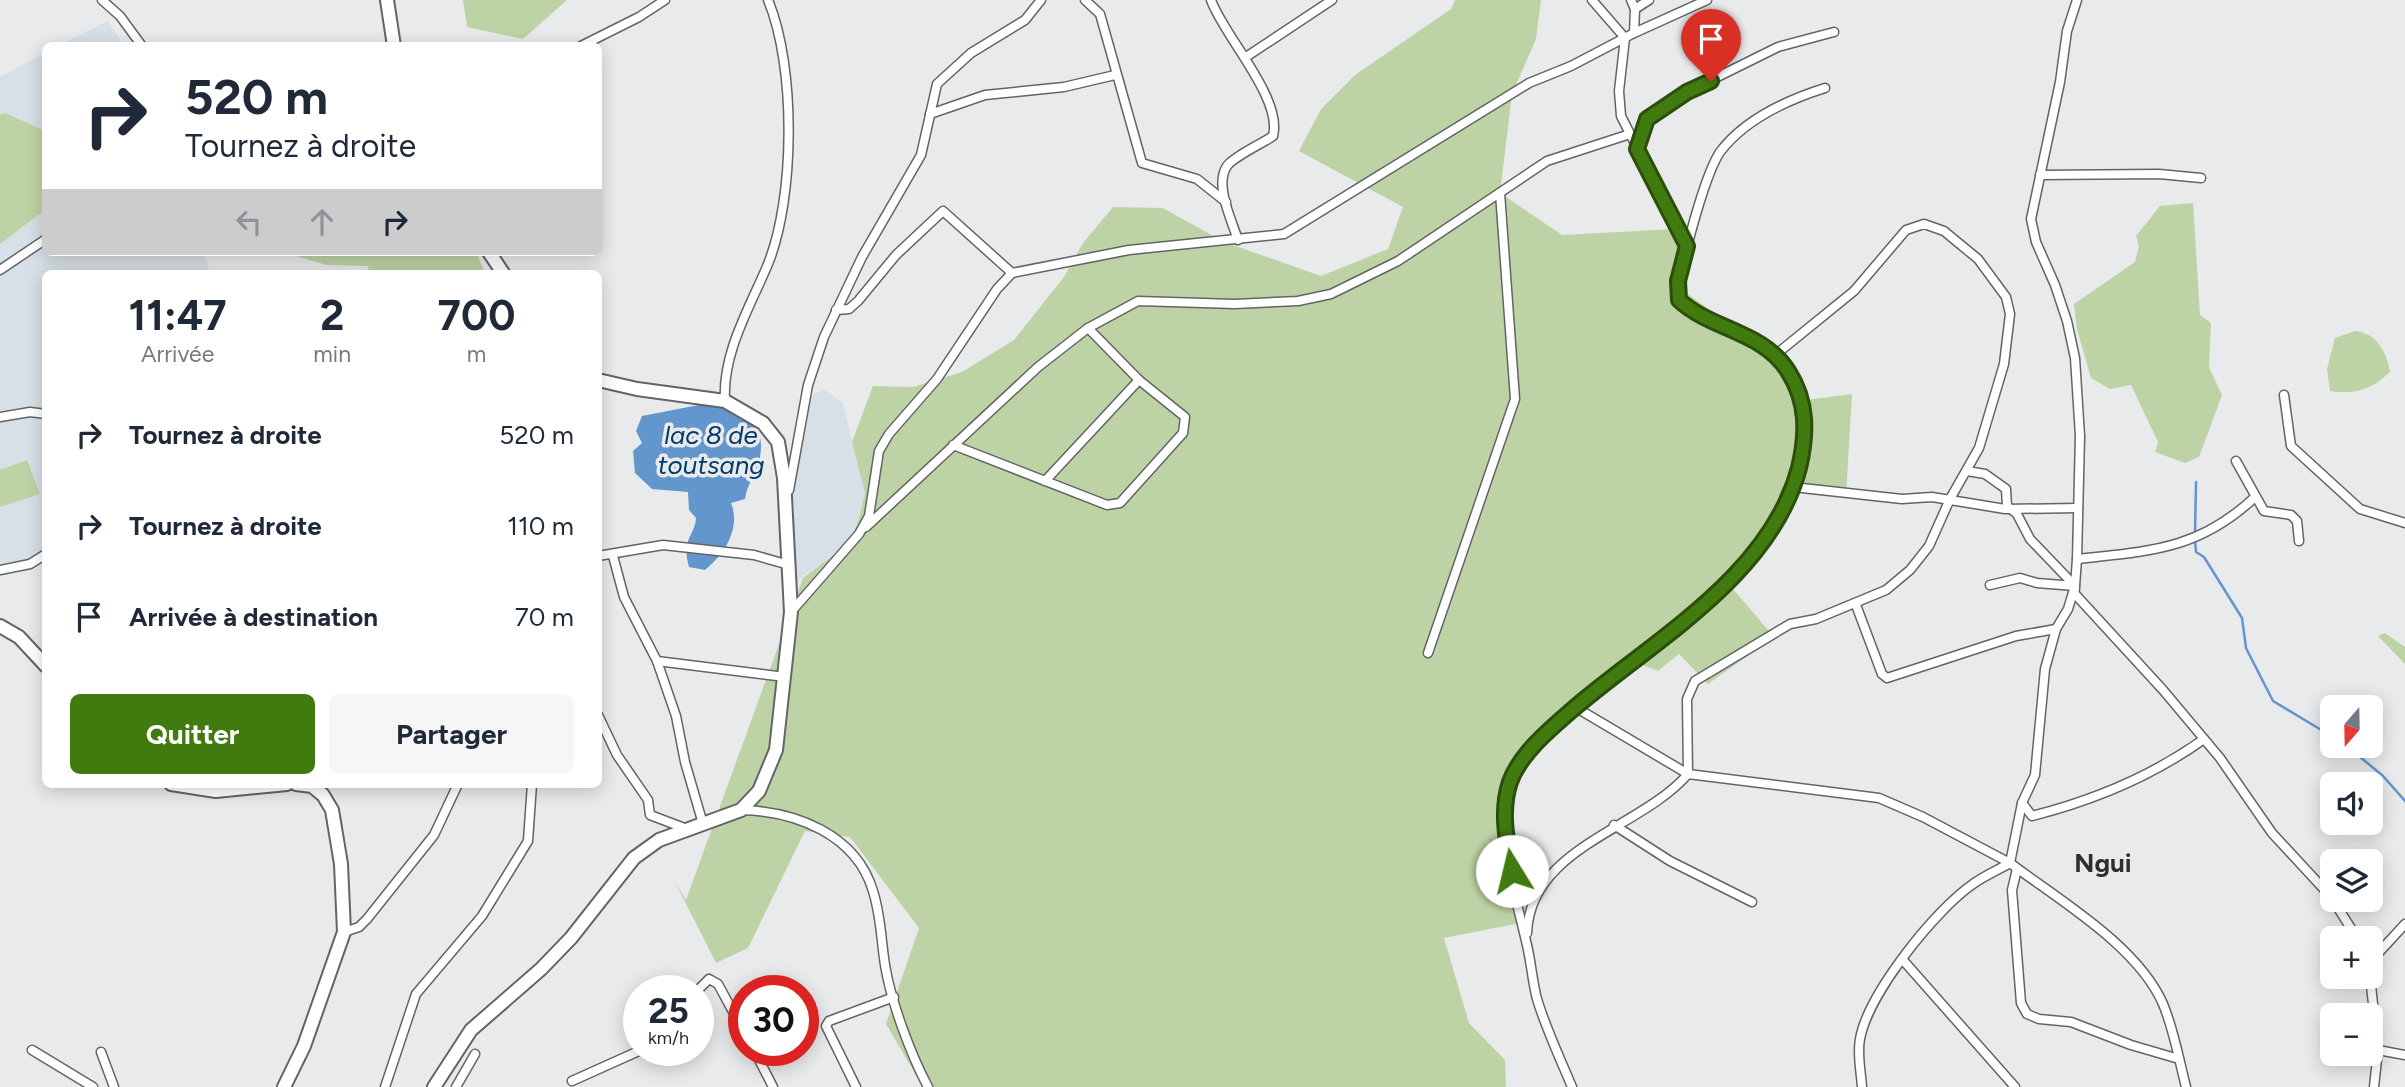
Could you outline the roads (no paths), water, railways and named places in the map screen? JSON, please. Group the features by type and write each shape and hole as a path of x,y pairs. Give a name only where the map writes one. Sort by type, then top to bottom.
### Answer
{"street":[{"path":"102,0 120,16 139,42"},
{"path":"387,0 393,42"},
{"path":"589,42 639,18 665,0"},
{"path":"725,401 724,380 730,359 769,261 788,184 787,79 777,21 768,0"},
{"path":"784,517 808,385 836,310 862,257 921,155 937,84 945,73 971,53 1025,20 1041,0"},
{"path":"1085,0 1100,14 1115,75 1128,106 1142,163 1197,179 1226,202"},
{"path":"1211,0 1246,57 1276,124 1273,136 1227,164 1223,176 1226,202 1238,240"},
{"path":"1246,57 1332,0"},
{"path":"1592,0 1625,38 1619,92 1621,116 1687,246"},
{"path":"1631,0 1635,9 1634,33"},
{"path":"1635,9 1649,0"},
{"path":"859,534 869,516 879,451 889,433 937,379 997,289 1012,273 1129,250 1284,234 1529,83 1571,66 1634,33 1707,0"},
{"path":"2077,0 2067,31 2060,82 2031,219 2036,243 2055,285 2067,321 2077,379 2080,436 2074,593 2204,739 2272,833 2320,885"},
{"path":"1637,149 1647,119 1687,92 1777,47 1834,32"},
{"path":"930,114 985,95 1065,87 1115,75"},
{"path":"1572,1087 1537,998 1507,844 1504,813 1510,782 1518,766 1549,730 1732,579 1760,547 1793,487 1807,424 1789,373 1753,339 1692,312 1679,300 1678,281 1687,246 1719,154 1742,127 1796,97 1825,88"},
{"path":"791,612 859,534 1038,367 1088,328 1138,301 1235,304 1298,301 1331,294 1398,261 1547,161 1630,134"},
{"path":"2040,175 2159,174 2201,178"},
{"path":"1428,653 1515,399 1506,308 1500,193"},
{"path":"836,310 849,309 858,301 895,255 943,211 1012,273"},
{"path":"1527,943 1528,915 1538,892 1563,865 1614,825 1659,800 1688,775 1687,699 1695,681 1790,624 1816,619 1856,605 1886,590 1921,558 1979,448 2004,364 2010,314 2006,297 1978,259 1944,231 1924,224 1906,230 1854,291 1774,356"},
{"path":"0,270 42,242"},
{"path":"953,445 1107,505 1120,503 1183,433 1186,426 1185,417 1139,380 1088,328"},
{"path":"1045,481 1139,380"},
{"path":"602,381 637,389 725,401 763,423 778,442 784,478 791,612 785,677 770,769 759,791 741,810"},
{"path":"2284,395 2291,446 2360,509 2405,523"},
{"path":"0,417 30,412 42,414"},
{"path":"2236,461 2264,512 2291,515 2297,521 2298,541"},
{"path":"1967,471 1985,474 2006,489 2007,506 2013,509 2030,539 2075,586"},
{"path":"1793,487 1902,499 1950,499 2013,509 2078,508"},
{"path":"2077,559 2183,544 2215,530 2254,498"},
{"path":"602,556 663,545 754,555 789,565"},
{"path":"0,570 30,564 42,556"},
{"path":"613,556 624,597 657,661 676,716 685,762 703,824"},
{"path":"1990,585 2020,578 2037,583 2075,586"},
{"path":"2075,586 2068,609 2056,629 2045,669 2035,775 2022,803 2012,890 2021,1003 2027,1014 2039,1019 2071,1022 2130,1045 2179,1059"},
{"path":"1856,605 1882,674 1886,678 2016,636 2056,629"},
{"path":"0,626 19,637 42,662"},
{"path":"657,661 785,677"},
{"path":"1575,708 1688,775 1879,799 1923,817 2014,866 2108,939 2139,968 2164,1005 2186,1087"},
{"path":"602,723 617,755 648,800 650,815 690,830"},
{"path":"2022,803 2032,816 2064,808 2134,782 2171,763 2204,739"},
{"path":"197,788 216,791 246,788"},
{"path":"284,1087 304,1045 344,932 341,864 332,810 323,795 314,788"},
{"path":"344,932 359,927 367,919 433,835 449,810 457,788"},
{"path":"385,1087 416,994 482,916 528,841 532,788"},
{"path":"434,1087 471,1030 541,969 571,938 634,858 659,840 741,810 772,811 810,823 836,839 859,860 873,888 882,926 885,967 894,997 928,1087"},
{"path":"1614,825 1670,861 1752,902"},
{"path":"1862,1087 1859,1040 1866,1017 1902,959 1935,919 1972,885 2014,866"},
{"path":"2383,948 2405,924"},
{"path":"1902,959 2015,1087"},
{"path":"714,982 728,1002"},
{"path":"856,1087 826,1026 829,1021 894,997"},
{"path":"32,1050 93,1087"},
{"path":"2383,1051 2405,1055"},
{"path":"101,1052 114,1087"},
{"path":"456,1087 475,1054"},
{"path":"572,1081 623,1058"},
{"path":"763,1066 774,1087"},
{"path":"2374,1087 2376,1066"}],"water":[{"name":"lac 8 de toutsang","path":"709,403 748,418 759,433 761,444 759,462 745,499 731,503 734,522 729,540 719,556 705,570 689,567 687,558 687,544 696,518 689,510 688,492 652,489 635,473 633,451 642,443 636,431 642,416"}],"waterway":[{"path":"2195,534 2196,482"},
{"path":"2195,541 2196,552 2204,557 2242,618 2246,648 2273,701 2320,729"},
{"path":"2361,758 2383,776 2405,801"}],"district":[{"name":"Ngui","path":"2103,863"}]}
